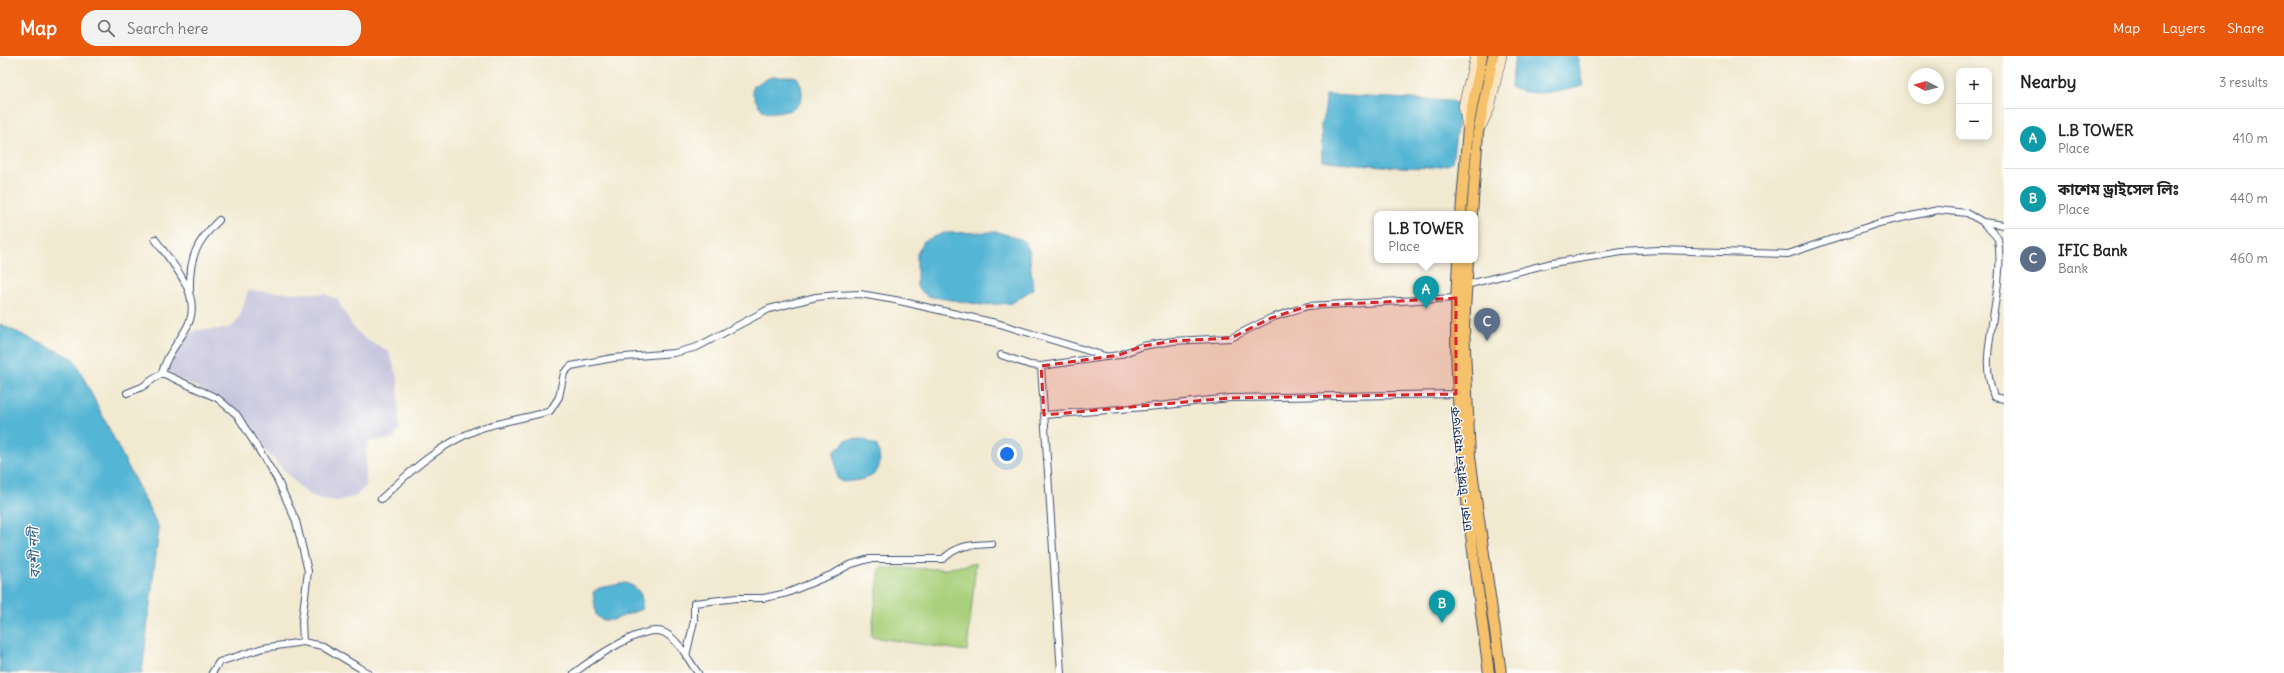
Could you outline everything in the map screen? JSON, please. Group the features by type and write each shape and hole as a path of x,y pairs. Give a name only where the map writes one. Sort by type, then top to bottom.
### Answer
{"highway":[{"path":"1461,211 1468,128 1482,56"},
{"path":"1472,211 1478,133 1492,56"},
{"name":"ঢাকা - টাঙ্গাইল মহাসড়ক","path":"1458,263 1456,298 1456,394 1466,497 1489,673"},
{"name":"ঢাকা - টাঙ্গাইল মহাসড়ক","path":"1468,263 1464,327 1470,457 1501,673"}],"main road":[{"path":"1468,128 1463,106 1475,56"},
{"path":"1478,133 1490,108 1502,56"}],"street":[{"path":"1466,284 1552,263 1622,252 1658,250 1788,254 1879,223 1938,210 1967,213 1983,222 1997,238 2003,255 2002,287 1988,357 1990,386 1994,396 2004,399"},
{"path":"127,393 142,387 162,373 165,361 188,326 191,312 190,263 196,247 205,234 219,220"},
{"path":"1983,222 2004,225"},
{"path":"155,239 190,291"},
{"path":"380,499 406,474 442,447 480,429 550,411 559,397 564,373 571,366 613,358 674,353 697,347 769,309 816,297 860,294 895,300 1000,324 1108,356"},
{"path":"1001,355 1030,365 1041,366 1119,355 1143,346 1173,341 1231,338 1271,318 1308,306 1456,298"},
{"path":"1041,366 1061,673"},
{"path":"162,373 217,398 237,415 278,479 296,521 308,571 302,621 303,642"},
{"path":"1044,415 1158,406 1229,398 1456,394"},
{"path":"686,656 694,621 694,603 737,598 764,598 787,593 833,574 849,565 869,559 943,559 950,553 965,545 992,544"},
{"path":"574,673 602,652 650,631 664,632 680,645 698,673"},
{"path":"212,673 219,662 263,648 303,642 323,646 368,673"}],"highlighted area":[{"path":"1456,298 1456,394 1229,398 1044,415 1041,366 1119,355 1143,346 1173,341 1231,338 1271,318 1308,306"}],"shaded area":[{"path":"248,291 325,294 337,299 353,327 365,339 389,351 398,380 399,428 394,438 371,442 366,448 366,486 355,497 337,501 319,499 309,494 300,487 255,439 220,398 173,376 168,370 184,338 196,330 232,327 240,316"}],"green space":[{"path":"976,563 967,651 871,637 880,568 946,569"}],"water":[{"path":"1515,56 1577,56 1583,86 1567,90 1537,93 1518,90 1511,87"},
{"path":"771,77 797,77 802,90 802,96 797,106 786,111 778,112 765,112 761,108 752,91 753,86"},
{"path":"1326,95 1452,101 1460,105 1452,163 1441,166 1409,167 1322,161 1321,125 1325,110"},
{"path":"998,232 1023,240 1029,250 1033,289 1012,303 983,305 927,296 917,287 917,254 924,241 944,233"},
{"name":"বংশী নদী","path":"0,324 74,359 159,528 142,673 0,673"},
{"path":"864,439 877,446 879,464 877,470 873,475 867,478 842,482 837,478 834,452 846,440"},
{"path":"626,583 634,587 640,593 642,609 613,620 601,620 596,615 593,592 599,588"}],"place":[{"name":"L.B TOWER","path":"1426,309"},
{"name":"IFIC Bank","path":"1487,341"},
{"name":"কাশেম ড্রাইসেল লিঃ","path":"1442,623"}]}
